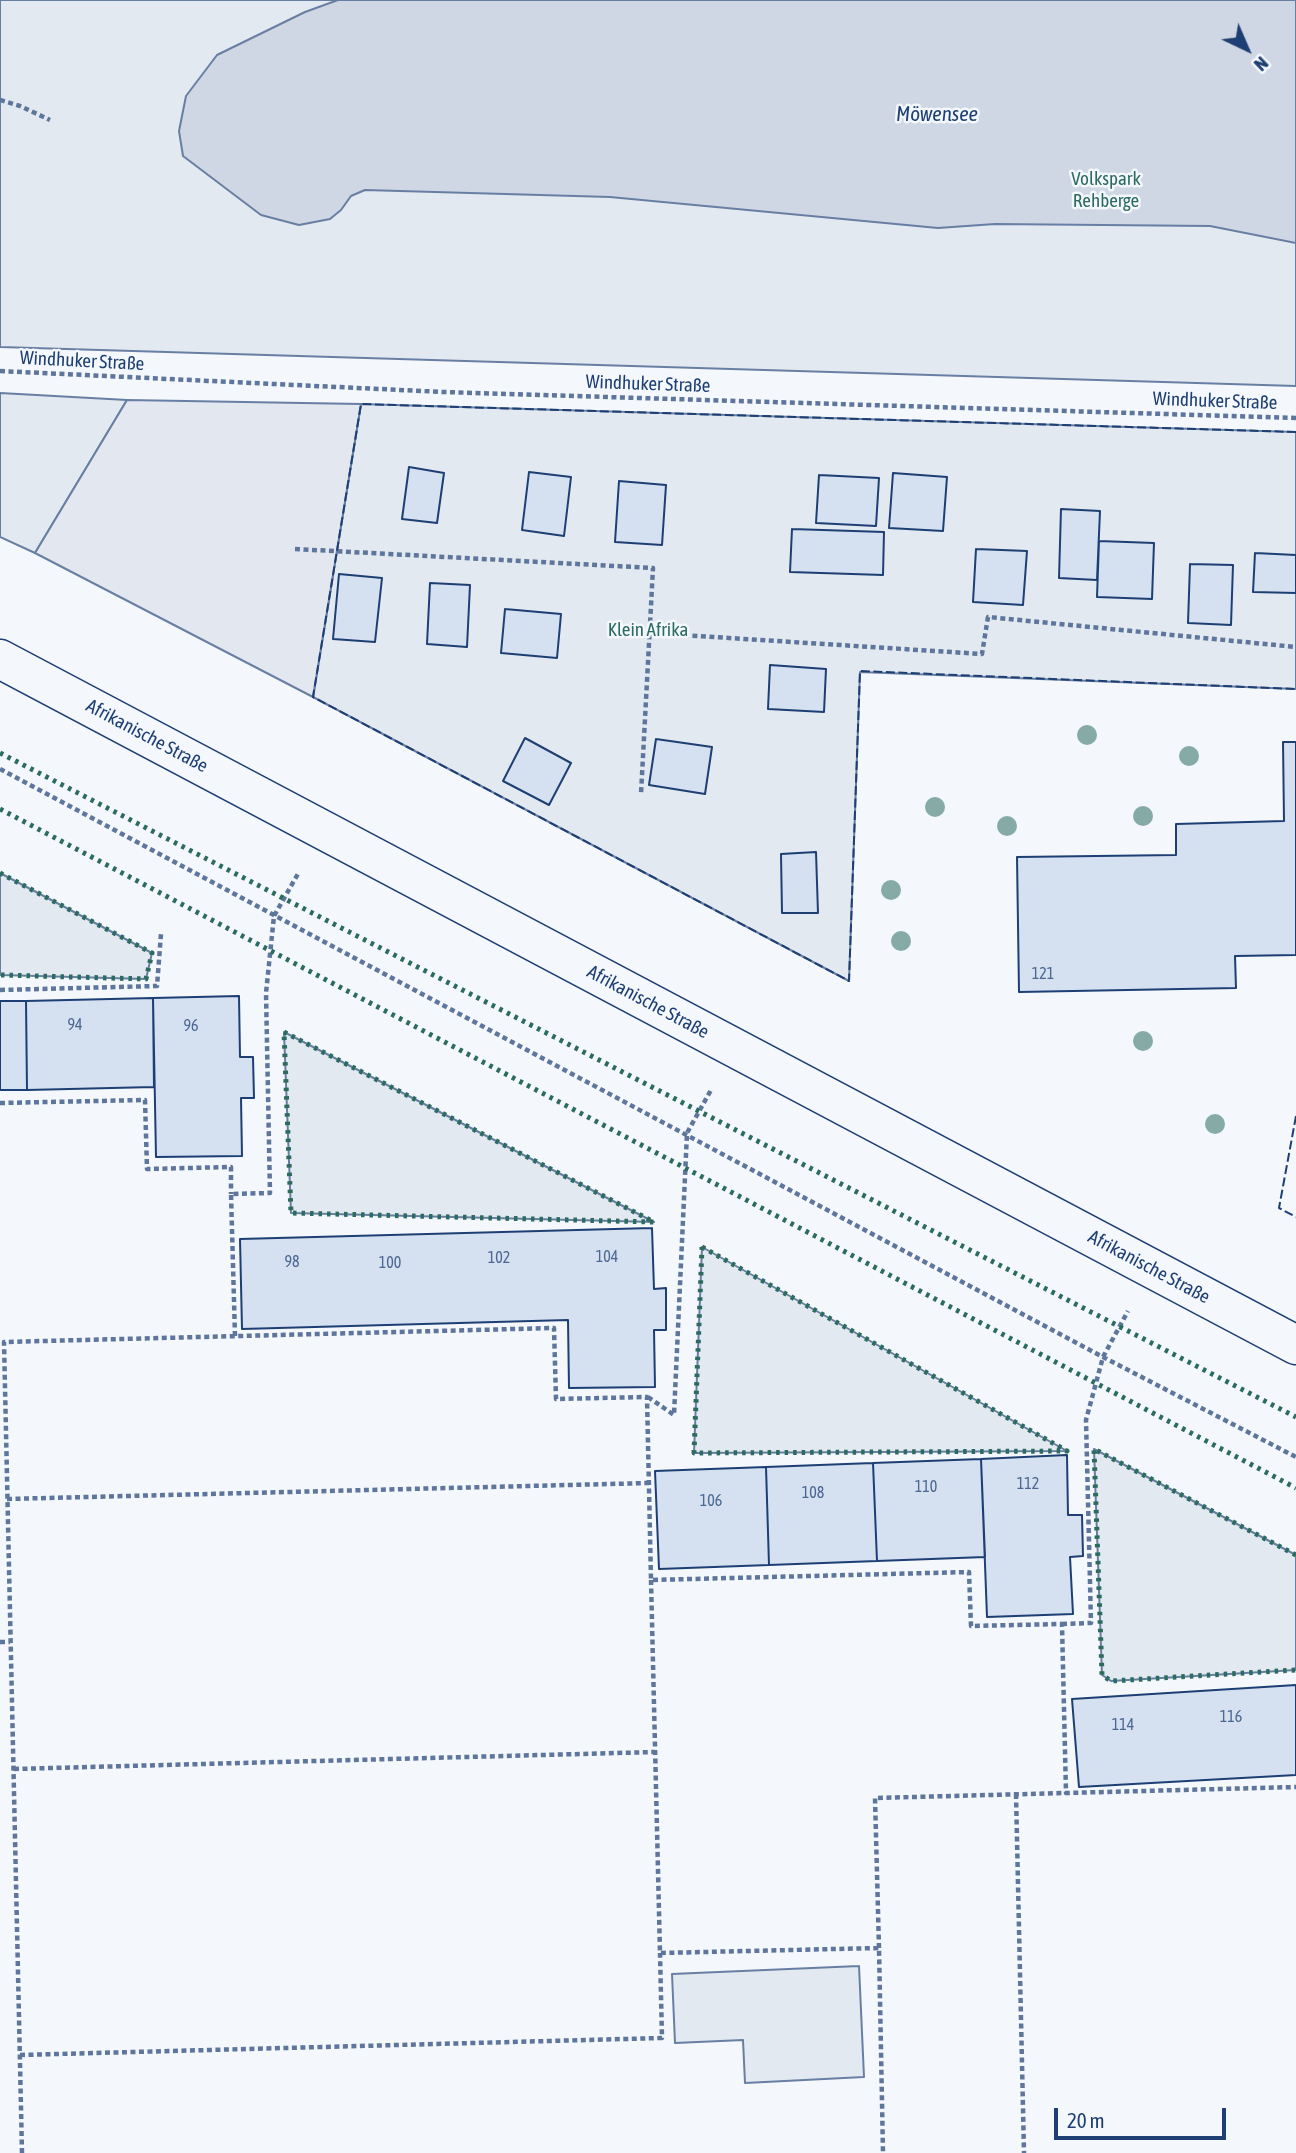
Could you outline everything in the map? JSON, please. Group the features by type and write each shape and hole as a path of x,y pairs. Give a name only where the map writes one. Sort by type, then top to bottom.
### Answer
{"street":[{"name":"Afrikanische Straße","path":"0,659 1296,1345"}],"path":[{"path":"0,100 50,120"},
{"name":"Windhuker Straße","path":"0,371 443,392 1296,418"},
{"path":"295,549 653,568 641,794"},
{"path":"650,634 982,654 988,617 1296,647"},
{"path":"0,769 1103,1357 1296,1457"},
{"path":"231,1194 270,1193 266,993 274,916 323,830"},
{"path":"0,990 157,986 161,934"},
{"path":"22,2153 2,1342 554,1328 555,1399 647,1396 674,1415 687,1133 734,1048"},
{"path":"0,1103 145,1100 147,1169 231,1167 235,1336"},
{"path":"651,1580 969,1572 971,1626 1091,1623 1086,1420 1103,1357 1151,1268"},
{"path":"20,2055 662,2038 647,1396"},
{"path":"7,1499 649,1483"},
{"path":"1062,1624 1066,1793"},
{"path":"0,1642 10,1642"},
{"path":"14,1769 656,1752"},
{"path":"883,2153 875,1798 1296,1787"},
{"path":"1016,1794 1024,2153"},
{"path":"660,1953 879,1948"}],"green space":[{"name":"Volkspark Rehberge","path":"0,0 1296,0 1296,386 0,347"},
{"path":"0,393 127,400 35,553 0,537"},
{"name":"Klein Afrika","path":"361,404 1296,432 1296,689 860,672 849,981 313,697"},
{"path":"0,873 152,953 146,979 0,975"},
{"path":"284,1032 654,1222 291,1213"},
{"path":"702,1247 1067,1451 694,1453"},
{"path":"1094,1449 1296,1555 1296,1670 1111,1681 1102,1675"},
{"path":"859,1966 864,2077 745,2083 743,2040 675,2043 672,1974"}],"shaded area":[{"path":"127,400 361,404 313,697 35,553"}],"water":[{"name":"Möwensee","path":"338,0 1296,0 1296,243 1210,226 995,224 938,228 610,197 365,190 351,196 330,219 299,225 261,215 183,156 179,131 186,96 217,55 305,12"}],"building":[{"path":"409,467 444,473 437,523 402,519"},
{"path":"529,472 571,477 564,536 522,530"},
{"path":"893,473 947,477 943,531 889,528"},
{"path":"819,475 879,478 876,526 816,523"},
{"path":"619,481 666,485 662,545 615,542"},
{"path":"1061,509 1100,511 1097,580 1059,578"},
{"path":"792,529 884,532 883,575 790,572"},
{"path":"1099,541 1154,543 1152,599 1097,597"},
{"path":"976,549 1027,551 1023,605 973,602"},
{"path":"1255,553 1296,555 1296,593 1253,592"},
{"path":"1190,564 1233,565 1231,625 1188,623"},
{"path":"339,574 382,578 375,642 333,639"},
{"path":"430,583 470,585 467,647 427,644"},
{"path":"505,609 561,614 557,658 501,653"},
{"path":"770,665 826,669 824,712 768,709"},
{"path":"525,738 571,763 549,805 503,781"},
{"path":"656,739 712,747 705,794 649,785"},
{"path":"1283,742 1296,742 1296,955 1235,956 1236,988 1019,992 1017,857 1176,855 1176,824 1284,821"},
{"path":"816,852 818,913 782,913 781,854"},
{"path":"239,996 240,1057 253,1057 254,1098 241,1098 242,1156 156,1157 153,998"},
{"path":"153,998 154,1087 27,1090 26,1001"},
{"path":"0,1001 26,1001 27,1090 0,1090"},
{"path":"652,1228 654,1289 666,1288 666,1330 654,1330 655,1387 569,1388 568,1320 242,1329 240,1239"},
{"path":"1067,1455 1068,1515 1082,1515 1083,1556 1070,1557 1073,1614 987,1617 981,1459"},
{"path":"981,1459 985,1557 877,1561 873,1463"},
{"path":"873,1463 877,1561 769,1565 766,1467"},
{"path":"766,1467 769,1565 659,1569 655,1471"},
{"path":"1296,1685 1296,1775 1079,1787 1072,1699"}],"hedge":[{"path":"0,753 1296,1417"},
{"path":"0,809 1296,1488"},
{"path":"0,873 152,953 146,979 0,975"},
{"path":"284,1032 654,1222 291,1213 284,1032"},
{"path":"702,1247 1067,1451 694,1453 702,1247"},
{"path":"1296,1555 1094,1449 1102,1675 1111,1681 1296,1670"}],"fence":[{"path":"1296,432 361,404 313,697 849,981 860,671 1296,689"},
{"path":"1296,1116 1279,1208 1296,1217"}]}
